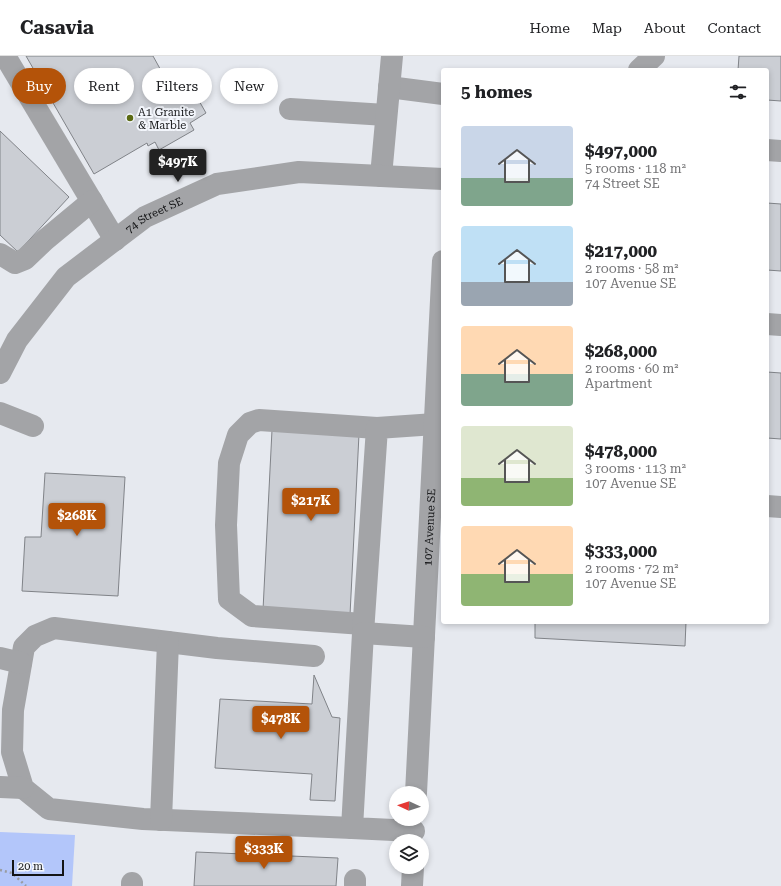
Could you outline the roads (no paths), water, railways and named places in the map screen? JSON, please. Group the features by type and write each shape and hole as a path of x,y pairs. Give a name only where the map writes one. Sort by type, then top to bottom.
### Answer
{"street":[{"path":"5,56 115,240"},
{"path":"380,176 392,56"},
{"path":"641,68 654,56"},
{"path":"389,87 441,94"},
{"path":"290,109 386,115"},
{"path":"769,150 781,151"},
{"name":"74 Street SE","path":"0,373 17,340 66,277 145,217 217,184 299,172 441,179"},
{"path":"0,254 15,263 25,259 45,240 92,201"},
{"path":"769,324 781,325"},
{"name":"107 Avenue SE","path":"416,786 424,637 437,492 435,424 441,330"},
{"path":"0,413 34,426"},
{"path":"424,637 252,616 229,599 226,525 228,463 238,434 250,423 259,420 377,428 435,424"},
{"path":"352,828 363,629 377,428"},
{"path":"769,506 781,506"},
{"path":"314,656 217,648 54,628 35,636 24,647 13,710 12,752 23,788 49,810 143,820 414,830"},
{"path":"161,820 168,642"},
{"path":"0,658 21,663"},
{"path":"0,787 23,788"},
{"path":"412,886 413,874"}],"place":[{"name":"A1 Granite & Marble","path":"130,118"}]}
